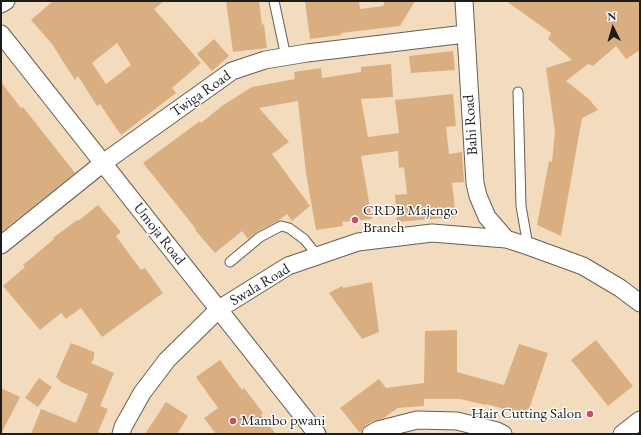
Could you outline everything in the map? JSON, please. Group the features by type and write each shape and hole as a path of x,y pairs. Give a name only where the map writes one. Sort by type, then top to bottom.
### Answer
{"street":[{"path":"1,4 6,1"},
{"name":"Bahi Road","path":"464,1 475,183 478,196 488,217 506,239"},
{"name":"Umoja Road","path":"1,34 317,434"},
{"name":"Twiga Road","path":"1,245 103,163 232,71 265,60 286,56 465,34"},
{"name":"Swala Road","path":"120,434 142,393 167,360 219,309 288,266 358,242 432,233 506,239 583,266 620,288 640,303"},
{"path":"371,434 378,430 417,420 457,420 503,434"},
{"path":"622,434 640,420"}],"lane":[{"path":"274,1 286,56"},
{"path":"518,92 521,206 528,246"},
{"path":"230,262 260,237 281,226 289,228 304,239 318,256"}],"building":[{"path":"53,1 164,1 154,9 201,63 172,88 176,93 121,135 100,104 97,106 78,76 75,80 52,44 31,20","holes":["117,43 131,65 106,84 92,63"]},
{"path":"226,1 259,1 267,48 233,52"},
{"path":"305,1 359,1 360,9 383,6 385,1 415,1 400,26 341,33 341,35 310,39"},
{"path":"506,1 640,1 640,50 626,59 616,46 593,66 588,64 566,81 589,99 598,110 582,118 561,236 537,225 549,161 552,162 555,131 546,68 572,60 548,39 551,33"},
{"path":"214,39 229,56 212,71 197,54"},
{"path":"453,51 455,70 411,73 409,56"},
{"path":"391,64 393,97 361,99 368,137 399,133 395,100 453,94 456,126 446,127 449,154 462,152 464,182 452,183 456,217 397,222 395,195 407,194 404,167 399,168 398,151 361,156 372,219 342,222 343,226 316,230 306,173 298,101 259,108 289,142 272,154 310,206 292,221 287,214 248,239 242,231 215,253 195,230 196,229 143,163 200,121 201,123 222,106 252,87 295,79 294,72 321,68 322,78 361,72 361,67"},
{"path":"1,82 21,108 23,107 75,173 1,232"},
{"path":"98,205 121,232 116,236 141,270 145,268 163,293 102,337 81,308 66,319 61,313 40,330 3,286 25,267 23,265 54,239 53,238"},
{"path":"372,282 379,332 362,339 329,293 342,286 343,288"},
{"path":"457,330 457,372 504,385 519,344 548,353 527,415 460,399 424,399 424,406 398,408 382,419 373,421 366,425 360,433 340,408 379,379 386,388 424,383 425,331"},
{"path":"596,340 633,386 608,406 571,360"},
{"path":"71,343 94,352 94,358 91,363 114,373 100,406 108,409 98,432 102,434 31,434 41,409 76,423 88,394 62,383 56,377"},
{"path":"220,360 242,390 244,388 263,413 261,415 276,434 216,434 204,418 218,408 196,377"},
{"path":"39,378 52,387 38,407 25,398"},
{"path":"1,388 20,397 1,434"},
{"path":"166,402 188,416 177,434 145,434"}],"place":[{"name":"CRDB Majengo Branch","path":"355,220"},
{"name":"Hair Cutting Salon","path":"590,414"},
{"name":"Mambo pwani","path":"233,421"}]}
